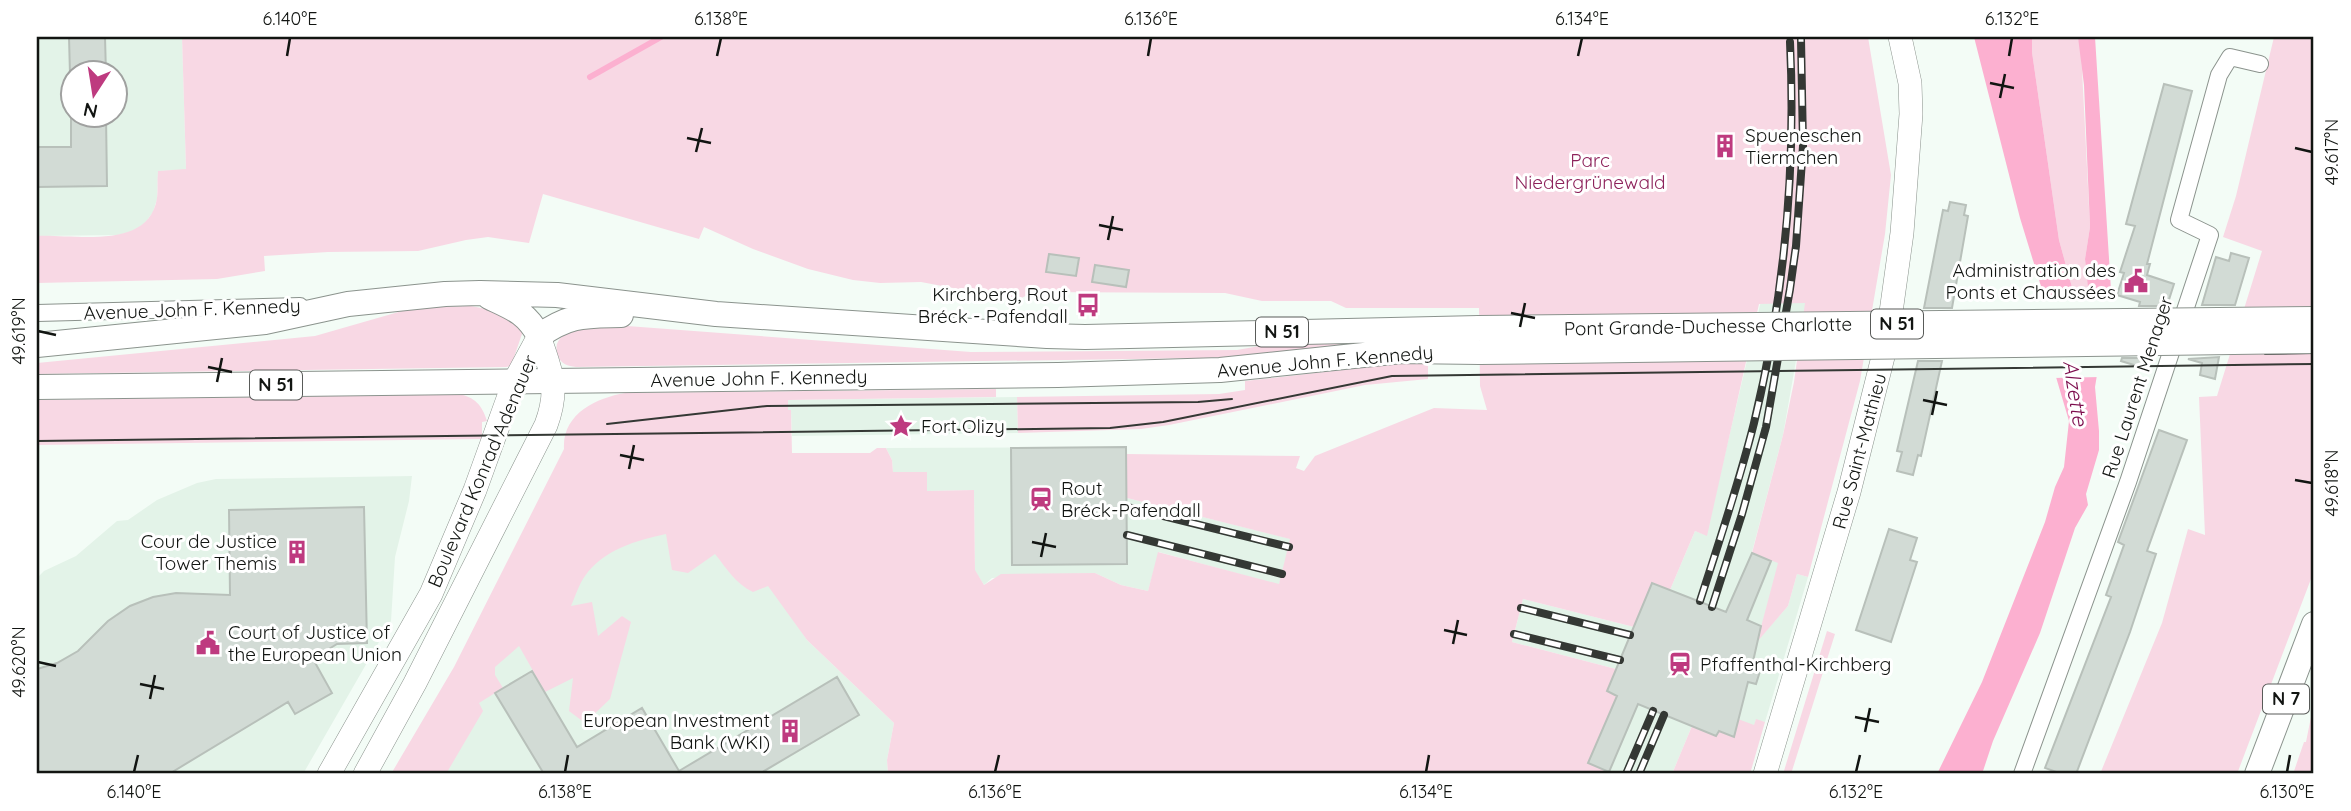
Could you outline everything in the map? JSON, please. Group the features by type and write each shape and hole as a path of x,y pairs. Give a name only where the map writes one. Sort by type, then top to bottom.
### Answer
{"main road":[{"name":"Rue Saint-Mathieu","path":"1765,774 1849,492 1887,341 1902,233 1911,114 1910,83 1900,37"},
{"name":"Avenue John F. Kennedy","path":"37,345 265,322 348,304 480,293 557,295 716,314 1085,337 1479,340"},
{"name":"N 51","path":"480,293 522,313 531,321 539,335 556,323 577,316 716,314"},
{"name":"Pont Grande-Duchesse Charlotte","path":"1479,340 2314,319"},
{"name":"Boulevard Konrad Adenauer","path":"329,774 430,594 475,490 514,382 539,335"},
{"name":"Boulevard Konrad Adenauer","path":"365,774 415,683 546,425 553,407 554,382 539,335"},
{"name":"Avenue John F. Kennedy","path":"37,387 554,382 1206,370 1280,365 1479,340"},
{"name":"Pont Grande-Duchesse Charlotte","path":"1479,340 2314,341"},
{"name":"N 7","path":"2257,774 2314,624"}],"street":[{"name":"Rue Laurent Menager","path":"2022,774 2128,482 2210,235 2179,220 2219,75 2230,57 2260,64"},
{"name":"Avenue John F. Kennedy","path":"37,313 348,304"}],"shaded area":[{"path":"37,37 182,37 186,170 158,171 157,199 153,212 145,223 134,231 118,235 37,236"},
{"path":"1764,288 1806,303 1783,435 1752,552 1779,562 1758,640 1788,606 1797,574 1808,577 1765,722 1756,720 1754,726 1716,736 1692,726 1672,774 1603,774 1604,770 1588,763 1617,696 1607,691 1616,669 1512,642 1523,599 1634,627 1652,583 1670,590 1695,531 1706,535"},
{"path":"1017,397 1018,433 792,436 791,411 788,410 788,400"},
{"path":"1126,447 1127,498 1291,539 1279,585 1159,552 1148,591 1121,585 1095,573 992,578 984,585 975,571 974,490 927,491 893,472 892,460 886,448"},
{"name":"Court of Justice of the European Union","path":"412,476 409,501 395,557 391,621 303,774 37,774 37,578 44,571 76,556 117,521 128,520 157,500 197,483 216,479"},
{"path":"735,531 807,640 894,723 887,760 888,774 400,774 587,532"}],"green space":[{"name":"Parc Niedergrünewald","path":"182,37 1868,37 1891,175 1885,234 1860,381 1808,577 1797,574 1788,606 1757,642 1778,563 1752,553 1783,435 1794,382 1805,303 1759,304 1707,536 1695,531 1670,590 1652,583 1634,627 1523,599 1512,642 1616,669 1607,691 1617,696 1589,763 1605,770 1603,774 888,774 887,760 894,723 807,640 768,586 753,592 747,589 732,576 715,554 688,573 672,570 666,534 632,543 601,559 583,579 577,591 571,606 592,602 598,636 622,616 631,622 610,699 585,723 569,711 573,678 545,692 519,646 495,667 495,675 503,688 479,703 483,711 446,774 391,774 454,667 564,449 569,426 583,410 603,399 625,393 996,389 996,397 788,400 788,410 791,410 792,453 870,453 877,448 886,448 892,460 893,472 927,472 927,491 974,490 975,570 984,585 1001,574 1095,573 1121,585 1148,591 1158,552 1279,584 1290,539 1127,498 1126,454 1300,456 1296,468 1304,471 1315,456 1434,408 1487,410 1480,386 1479,308 1346,308 1331,301 1262,301 1225,293 1034,292 1017,300 921,282 880,283 853,280 808,269 704,227 699,239 543,194 529,243 488,237 418,251 264,256 265,271 217,279 37,283 37,236 89,237 125,233 140,226 151,215 157,198 158,171 186,169"},
{"path":"2032,37 2078,37 2081,50 2090,227 2085,259 2089,299 2083,307 2075,298 2059,240"},
{"path":"2274,37 2314,37 2314,571 2237,774 2100,774 2162,623 2188,529 2205,535 2199,397 2217,396 2262,251 2223,237 2236,196"},
{"path":"471,306 506,313 523,331 511,366 37,374 37,363 315,336 402,311"},
{"path":"614,325 971,352 1237,350 1288,341 1344,340 1345,344 1344,349 1267,357 576,367 559,359 557,346 566,334 586,328"},
{"path":"1428,360 1428,379 1365,385 1141,429 1018,433 1017,397 1219,394 1245,390 1245,381"},
{"path":"458,394 469,397 483,410 487,421 482,422 482,439 37,445 37,400"},
{"path":"1827,631 1835,634 1791,774 1783,774"},
{"path":"2314,702 2314,774 2293,774 2306,742"},
{"path":"1738,719 1754,725 1756,719 1765,722 1750,774 1672,774 1692,726 1716,736 1719,731"}],"water":[{"name":"Alzette","path":"1974,37 2032,37 2059,240 2075,298 2083,307 2089,299 2085,259 2090,227 2084,85 2078,37 2095,37 2111,290 2095,387 2099,450 2086,494 2088,505 2075,528 2040,633 1993,741 1982,774 1937,774 1982,682 2045,522 2064,467 2069,421 2056,377 2047,306 2020,218"}],"pier":[{"path":"2113,299 2100,377 2053,378 2042,300"}],"building":[{"path":"69,37 105,37 106,60 70,60"},
{"path":"2164,84 2192,91 2147,264 2150,264 2147,275 2174,284 2167,306 2139,306 2140,302 2117,295 2124,273 2120,272 2135,226 2126,224"},
{"path":"71,130 106,130 107,186 37,187 37,147 71,147"},
{"path":"1950,202 1966,205 1964,215 1968,216 1952,308 1924,308 1943,210 1948,211"},
{"path":"2231,253 2249,258 2235,305 2202,305 2216,257 2229,261"},
{"path":"1049,254 1079,258 1076,276 1046,272"},
{"path":"1095,265 1129,270 1126,287 1092,282"},
{"path":"2219,357 2215,379 2200,375 2202,363 2188,359"},
{"path":"2122,358 2151,358 2147,369 2121,361"},
{"path":"1918,361 1942,361 1921,456 1918,455 1913,475 1897,471 1902,452 1897,451"},
{"path":"2159,430 2187,440 2147,551 2156,554 2130,632 2076,774 2062,774 2045,768 2111,597 2106,595 2124,545 2118,542"},
{"path":"1126,447 1127,564 1012,565 1011,448"},
{"path":"364,507 367,643 337,644 313,659 332,693 295,714 288,702 169,774 37,774 37,669 57,663 78,651 108,621 130,606 153,597 176,593 230,595 229,510"},
{"path":"1889,529 1917,538 1910,560 1917,562 1891,642 1856,630"},
{"path":"1752,553 1771,561 1747,620 1761,626 1752,666 1761,668 1756,684 1748,682 1734,737 1719,731 1716,736 1638,704 1609,772 1588,763 1617,696 1607,691 1652,583 1726,612"},
{"name":"European Investment Bank (WKI)","path":"532,671 577,747 642,708 679,771 837,677 859,715 759,774 544,774 495,693"}],"waterway":[{"path":"590,77 661,37"}],"tram line":[{"path":"2265,354 2314,353"},
{"path":"37,441 1110,428 1163,422 1392,376 2314,364"},
{"path":"607,424 767,406 1198,402 1232,399"}],"railway":[{"path":"1712,607 1766,427 1790,289 1803,146 1801,39"},
{"path":"1700,601 1754,423 1773,329 1786,234 1789,186 1790,42"},
{"path":"1127,507 1289,547"},
{"path":"1127,535 1282,574"},
{"path":"1521,608 1630,635"},
{"path":"1514,634 1620,660"},
{"path":"1626,774 1653,711"},
{"path":"1639,774 1664,715"}],"place":[{"name":"Spueneschen Tiermchen","path":"1725,146"},
{"name":"Administration des Ponts et Chaussées","path":"2136,281"},
{"name":"Kirchberg, Rout Bréck - Pafendall","path":"1088,305"},
{"name":"Fort Olizy","path":"901,426"},
{"name":"Rout Bréck-Pafendall","path":"1041,499"},
{"name":"Cour de Justice Tower Themis","path":"297,552"},
{"name":"Court of Justice of the European Union","path":"208,643"},
{"name":"Pfaffenthal-Kirchberg","path":"1680,664"},
{"name":"European Investment Bank (WKI)","path":"790,731"}]}
